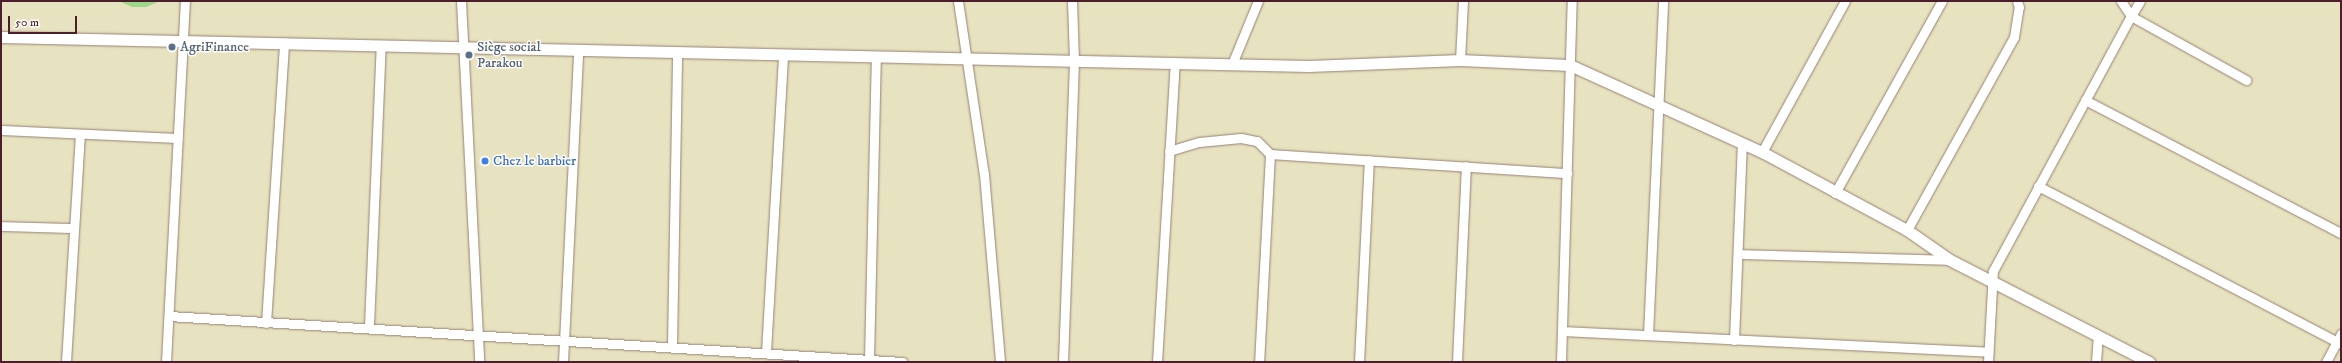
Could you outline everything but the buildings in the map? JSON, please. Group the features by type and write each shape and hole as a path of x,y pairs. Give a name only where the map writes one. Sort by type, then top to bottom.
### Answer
{"street":[{"path":"166,362 185,1"},
{"path":"461,1 462,47 479,362"},
{"path":"958,1 984,174 1000,362"},
{"path":"1063,362 1074,61 1072,1"},
{"path":"1232,64 1258,1"},
{"path":"1460,60 1463,1"},
{"path":"1561,362 1572,1"},
{"path":"1648,335 1663,1"},
{"path":"1762,152 1845,1"},
{"path":"1835,193 1942,1"},
{"path":"1907,230 2014,37 2020,8 2016,1"},
{"path":"2121,1 2131,16 2246,80"},
{"path":"1988,362 1992,282 1999,257 2140,1"},
{"path":"1,37 1309,66 1460,60 1570,65 1762,152 1835,193 1907,230 1950,260 2148,362"},
{"path":"266,323 284,43"},
{"path":"369,326 381,46"},
{"path":"563,362 578,50"},
{"path":"672,346 677,52"},
{"path":"766,352 783,54"},
{"path":"869,359 876,56"},
{"path":"1157,362 1175,63"},
{"path":"2085,100 2341,233"},
{"path":"1,130 178,138"},
{"path":"66,362 80,134"},
{"path":"1169,151 1199,142 1241,138 1257,141 1270,154 1567,173"},
{"path":"1734,340 1742,143"},
{"path":"1259,362 1270,154"},
{"path":"1358,362 1369,160"},
{"path":"1457,362 1466,166"},
{"path":"2038,186 2340,340 2326,362"},
{"path":"1,226 74,228"},
{"path":"1738,254 1950,260"},
{"path":"169,316 266,323 369,326 565,341 672,346 903,362"},
{"path":"1562,331 1988,352"},
{"path":"2096,362 2098,336"}],"green space":[{"path":"119,1 160,1 146,7 132,7"}],"place":[{"name":"AgriFinance","path":"172,47"},
{"name":"Siège social Parakou","path":"469,55"},
{"name":"Chez le barbier","path":"485,161"}]}
